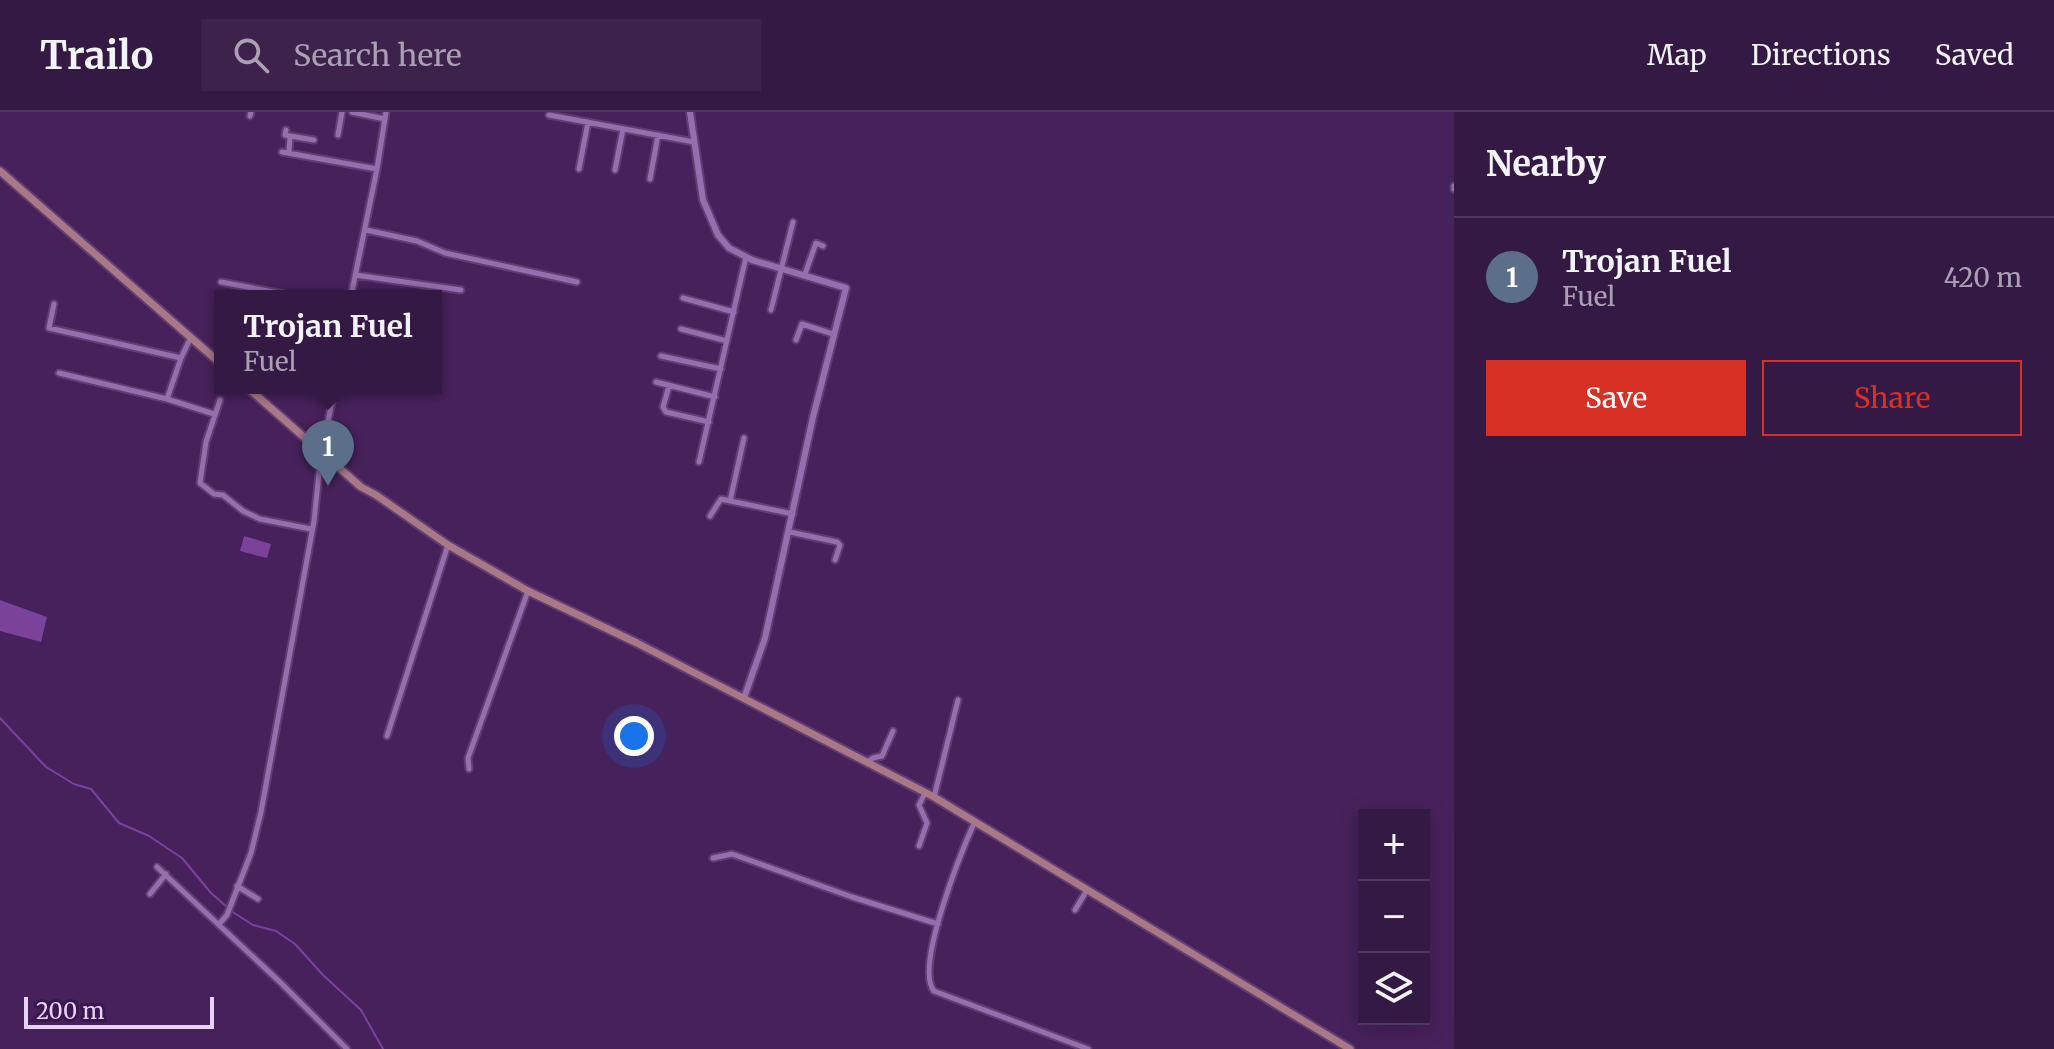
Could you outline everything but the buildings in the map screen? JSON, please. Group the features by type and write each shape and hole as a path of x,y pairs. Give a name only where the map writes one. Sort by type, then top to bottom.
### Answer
{"main road":[{"path":"0,171 214,358"},
{"path":"255,394 361,487 448,545 528,591 637,643 934,797 1350,1049"}],"street":[{"path":"338,135 342,112"},
{"path":"352,112 386,115 352,290"},
{"path":"690,112 703,200 718,235 729,248 746,257 846,288 765,638 744,698"},
{"path":"549,115 694,142"},
{"path":"579,169 588,122"},
{"path":"615,170 623,129"},
{"path":"289,154 288,133 314,140"},
{"path":"650,179 658,135"},
{"path":"282,152 377,169"},
{"path":"771,310 793,222"},
{"path":"366,230 417,241 445,253 577,282"},
{"path":"805,274 816,243 823,246"},
{"path":"699,462 746,257"},
{"path":"355,275 461,290"},
{"path":"221,282 263,290"},
{"path":"683,298 734,312"},
{"path":"54,304 49,328 181,358"},
{"path":"796,340 802,324 833,334"},
{"path":"681,329 727,341"},
{"path":"167,399 191,337"},
{"path":"661,356 721,369"},
{"path":"59,373 167,399 214,414"},
{"path":"656,382 715,397"},
{"path":"669,386 663,407 666,412 709,422"},
{"path":"219,924 227,915 251,853 263,803 334,394"},
{"path":"220,400 206,442 200,483 260,519 311,529"},
{"path":"730,501 744,438"},
{"path":"710,516 721,499 793,514"},
{"path":"790,532 837,542 840,545 835,560"},
{"path":"387,736 448,545"},
{"path":"469,769 468,758 528,591"},
{"path":"934,797 958,700"},
{"path":"867,762 882,756 893,731"},
{"path":"919,846 927,823 919,805 925,793"},
{"path":"975,821 957,862 938,924 928,982 934,991 1088,1049"},
{"path":"713,858 732,854 938,924"},
{"path":"157,867 347,1049"},
{"path":"150,894 166,874"},
{"path":"237,886 258,899"},
{"path":"1075,910 1087,889"}],"shaded area":[{"path":"244,536 271,544 267,558 240,551"},
{"path":"0,600 47,617 41,642 0,631"}],"waterway":[{"path":"0,718 46,767 74,784 91,789 119,823 149,836 182,858 227,907"},
{"path":"231,911 253,925 276,931 295,944 361,1010 383,1049"}],"place":[{"name":"Trojan Fuel","path":"328,486"}]}
